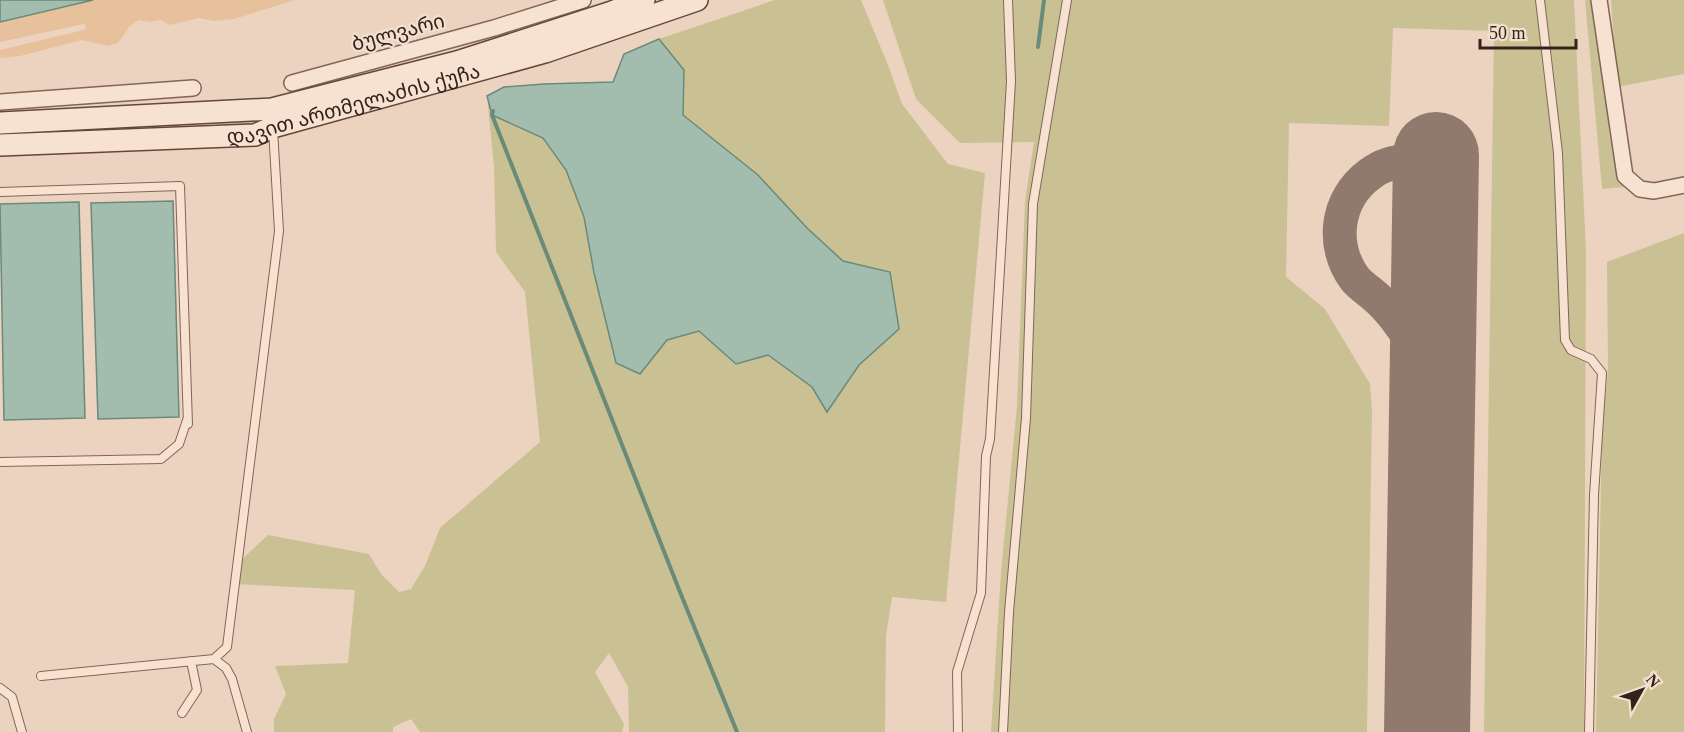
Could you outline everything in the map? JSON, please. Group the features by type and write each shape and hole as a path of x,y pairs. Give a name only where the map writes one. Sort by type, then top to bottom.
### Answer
{"street":[{"name":"ბულვარი","path":"292,82 494,28 583,0"},
{"name":"დავით ართმელაძის ქუჩა","path":"0,145 255,135 273,118 457,62 644,0"},
{"name":"დავით ართმელაძის ქუჩა","path":"0,123 273,118 545,52 697,0"},
{"path":"1599,0 1625,176 1640,189 1654,191 1684,184"},
{"path":"0,102 193,88"}],"lane":[{"path":"958,732 957,672 981,593 986,456 990,439 1011,81 1008,0"},
{"path":"1003,732 1009,612 1026,418 1033,204 1067,0"},
{"path":"1540,0 1558,153 1565,340 1572,350 1591,359 1602,373 1594,495 1589,732"},
{"path":"41,676 214,659 227,646 279,231 273,118"},
{"path":"0,192 180,186 188,424 187,420 179,444 161,459 0,462"},
{"path":"214,659 226,668 232,679 247,732"},
{"path":"182,714 197,690 191,661"},
{"path":"0,688 12,697 22,732"}],"shaded area":[{"path":"0,0 93,0 0,22"},
{"path":"775,0 861,0 902,104 948,164 985,173 946,602 892,597 886,636 885,732 629,732 628,687 609,653 595,672 624,724 622,732 420,732 411,719 393,727 393,732 274,732 274,719 286,694 275,666 348,663 355,590 234,584 237,564 268,535 369,554 381,574 399,592 411,589 425,566 440,528 540,442 525,292 496,252 494,167 487,96 492,115 543,138 566,170 584,217 594,273 640,374 667,340 699,331 736,364 767,355 812,387 827,412 859,365 899,329 890,272 843,261 807,228 758,175 683,115 684,70 659,39"},
{"path":"883,0 1574,0 1586,251 1584,732 1484,732 1494,31 1393,28 1389,126 1289,123 1286,277 1325,309 1370,384 1372,411 1367,732 991,732 1001,572 1017,406 1025,201 1034,142 960,143 916,99"},
{"path":"1585,0 1595,0 1610,139 1624,187 1602,189"},
{"path":"1611,0 1684,0 1684,74 1617,87"},
{"path":"659,39 684,70 683,115 758,175 807,228 843,261 890,272 899,329 859,365 827,412 812,387 768,355 736,364 699,331 667,340 640,374 616,363 594,273 584,217 566,170 543,138 492,115 487,96 504,87 613,82 624,54"},
{"path":"257,113 255,124 203,124 0,136 152,126"},
{"path":"173,201 179,417 98,419 91,203"},
{"path":"79,202 85,418 4,420 0,204"},
{"path":"1684,233 1684,732 1596,732 1602,433 1608,368 1607,262"}],"sand":[{"path":"93,0 295,0 234,19 214,21 199,18 170,25 161,20 150,22 139,20 130,26 118,43 108,46 82,40 20,56 0,58 0,50 84,30 86,27 84,24 0,42 0,22"}],"waterway":[{"path":"1038,47 1044,0"},
{"path":"493,111 492,115 737,732"}],"taxiway":[{"path":"1431,433 1457,282 1460,179 1415,162 1393,163 1370,174 1350,196 1340,223 1342,252 1355,279 1379,300 1398,322 1429,374 1432,390 1432,421"}],"runway":[{"path":"1427,732 1436,155"}]}
